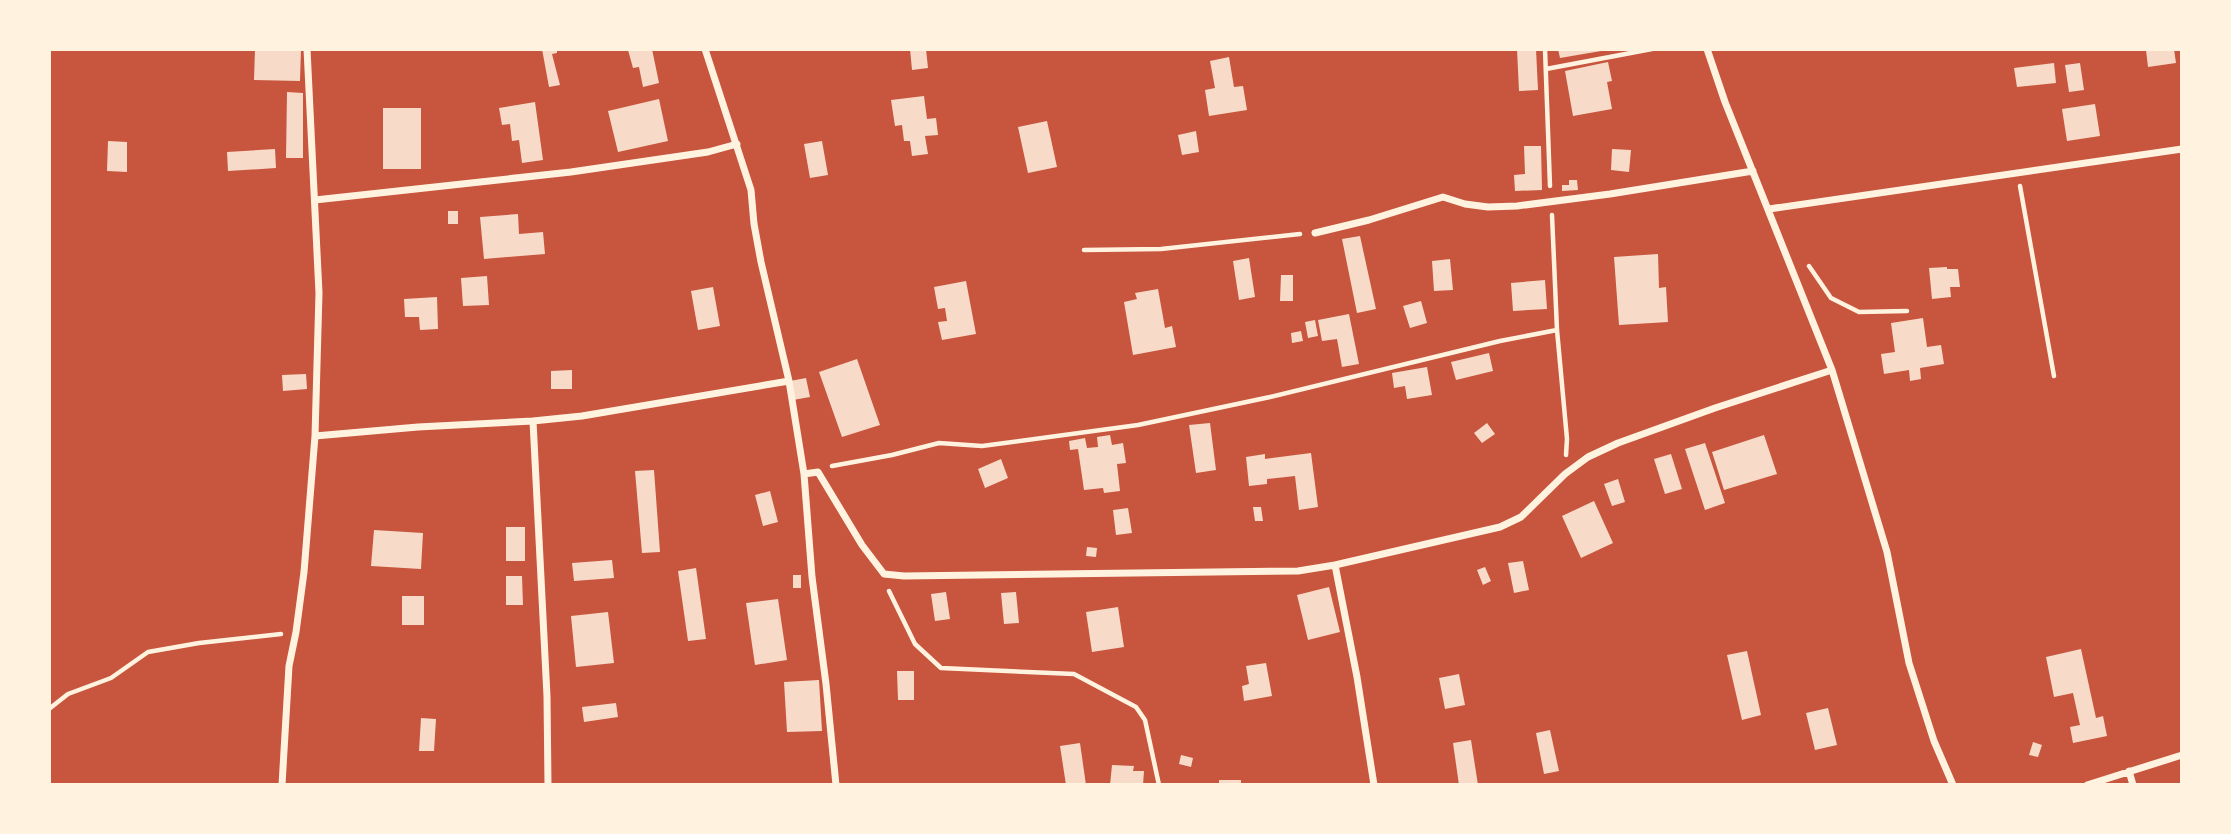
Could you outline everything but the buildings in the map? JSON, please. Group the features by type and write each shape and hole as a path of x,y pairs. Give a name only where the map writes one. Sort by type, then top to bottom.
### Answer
{"street":[{"path":"282,785 289,666 296,632 315,436 319,293 307,49"},
{"path":"705,49 751,190 761,262 789,381 804,474 812,577 836,785"},
{"path":"1707,49 1832,370 1887,551 1909,663 1934,741 1952,785"},
{"path":"315,200 570,172 708,152 737,144"},
{"path":"1769,209 2182,149"},
{"path":"1315,233 1444,197 1465,204 1517,206 1663,187 1753,171"},
{"path":"804,474 818,472 862,545 884,574 904,576 1298,571 1500,527 1521,517 1565,474 1588,457 1618,443 1715,408 1832,370"},
{"path":"315,436 582,416 789,381"},
{"path":"533,421 547,696 548,785"},
{"path":"1335,565 1357,677 1374,785"},
{"path":"2087,785 2182,755"},
{"path":"2129,771 2133,785"}],"path":[{"path":"1546,69 1652,49"},
{"path":"2018,172 2054,376"},
{"path":"1084,250 1161,249 1315,233"},
{"path":"1807,263 1831,298 1859,312 1907,311"},
{"path":"818,472 836,464 892,455 939,443 982,446 1138,425 1557,330 1567,439 1565,474"},
{"path":"884,574 915,644 942,668 1074,674 1136,707 1145,720 1159,785"},
{"path":"49,709 68,694 111,678 148,652 296,632"}]}
